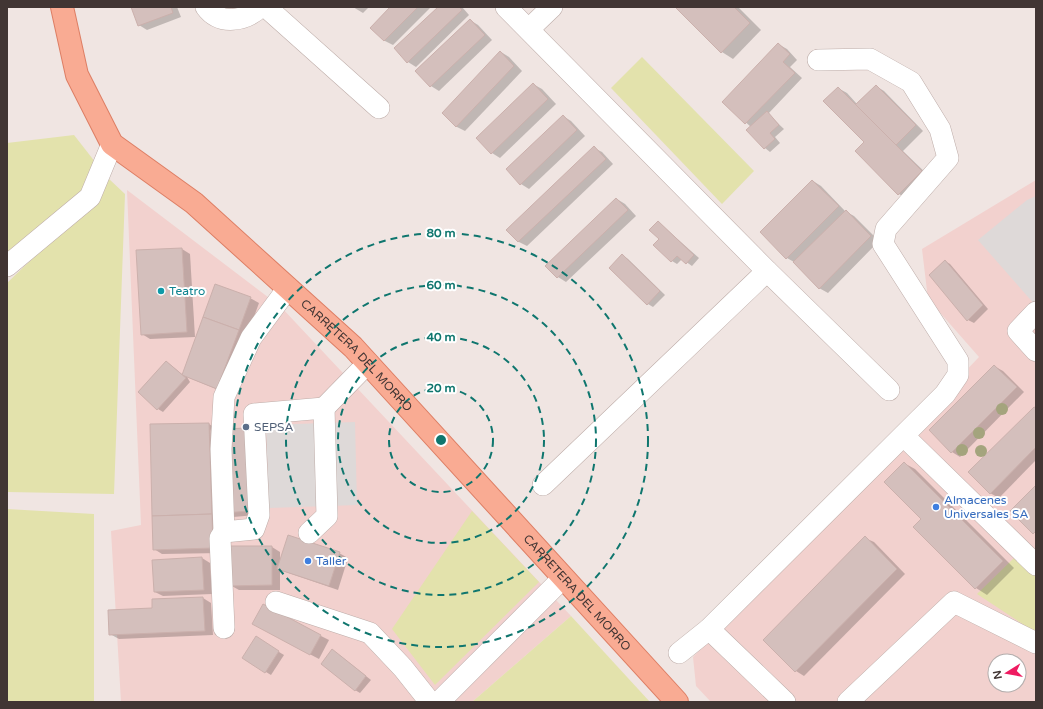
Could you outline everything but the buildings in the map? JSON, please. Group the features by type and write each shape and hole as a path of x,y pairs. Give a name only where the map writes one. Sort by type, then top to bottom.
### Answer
{"main road":[{"name":"CARRETERA DEL MORRO","path":"62,7 77,75 112,144 194,204 353,348 676,702"}],"lane":[{"path":"206,7 218,17 231,20 243,19 254,13 260,7"},
{"path":"266,7 379,108"},
{"path":"506,7 767,271 889,390"},
{"path":"529,29 552,7"},
{"path":"679,653 709,629 945,394 958,375 958,361 883,244 886,228 948,158 940,129 911,82 870,59 818,60"},
{"path":"7,266 90,197 112,144"},
{"path":"543,485 767,271"},
{"path":"224,628 220,538 224,532 221,449 224,397 251,338 288,288"},
{"path":"1036,312 1018,331 1036,351"},
{"path":"224,532 254,529 259,515 254,414 324,408 368,363"},
{"path":"309,533 327,516 324,408"},
{"path":"911,443 1036,565"},
{"path":"439,702 563,578"},
{"path":"276,602 370,633 403,668 430,702"},
{"path":"848,702 954,602 1036,643"},
{"path":"709,629 785,702"}],"shaded area":[{"name":"Almacenes Universales SA","path":"1036,180 1036,702 711,702 696,686 693,657 979,357 928,299 922,249"},
{"path":"127,190 281,307 571,616 472,702 121,702 111,531 141,525"},
{"path":"1036,196 1036,306 978,240 1027,200"},
{"path":"355,422 357,505 269,508 266,425"}],"green space":[{"path":"642,57 754,171 722,204 611,88"},
{"path":"74,135 99,167 86,192 7,257 7,143"},
{"path":"104,179 109,179 125,194 114,494 7,492 7,283 84,209"},
{"path":"7,509 94,514 94,702 7,702"},
{"path":"472,511 539,582 435,685 392,629"},
{"path":"1015,557 1036,577 1036,633 977,594"},
{"path":"571,616 650,702 472,702"}],"place":[{"name":"Teatro","path":"161,291"},
{"name":"SEPSA","path":"246,427"},
{"name":"Almacenes Universales SA","path":"936,507"},
{"name":"Taller","path":"308,561"}]}
